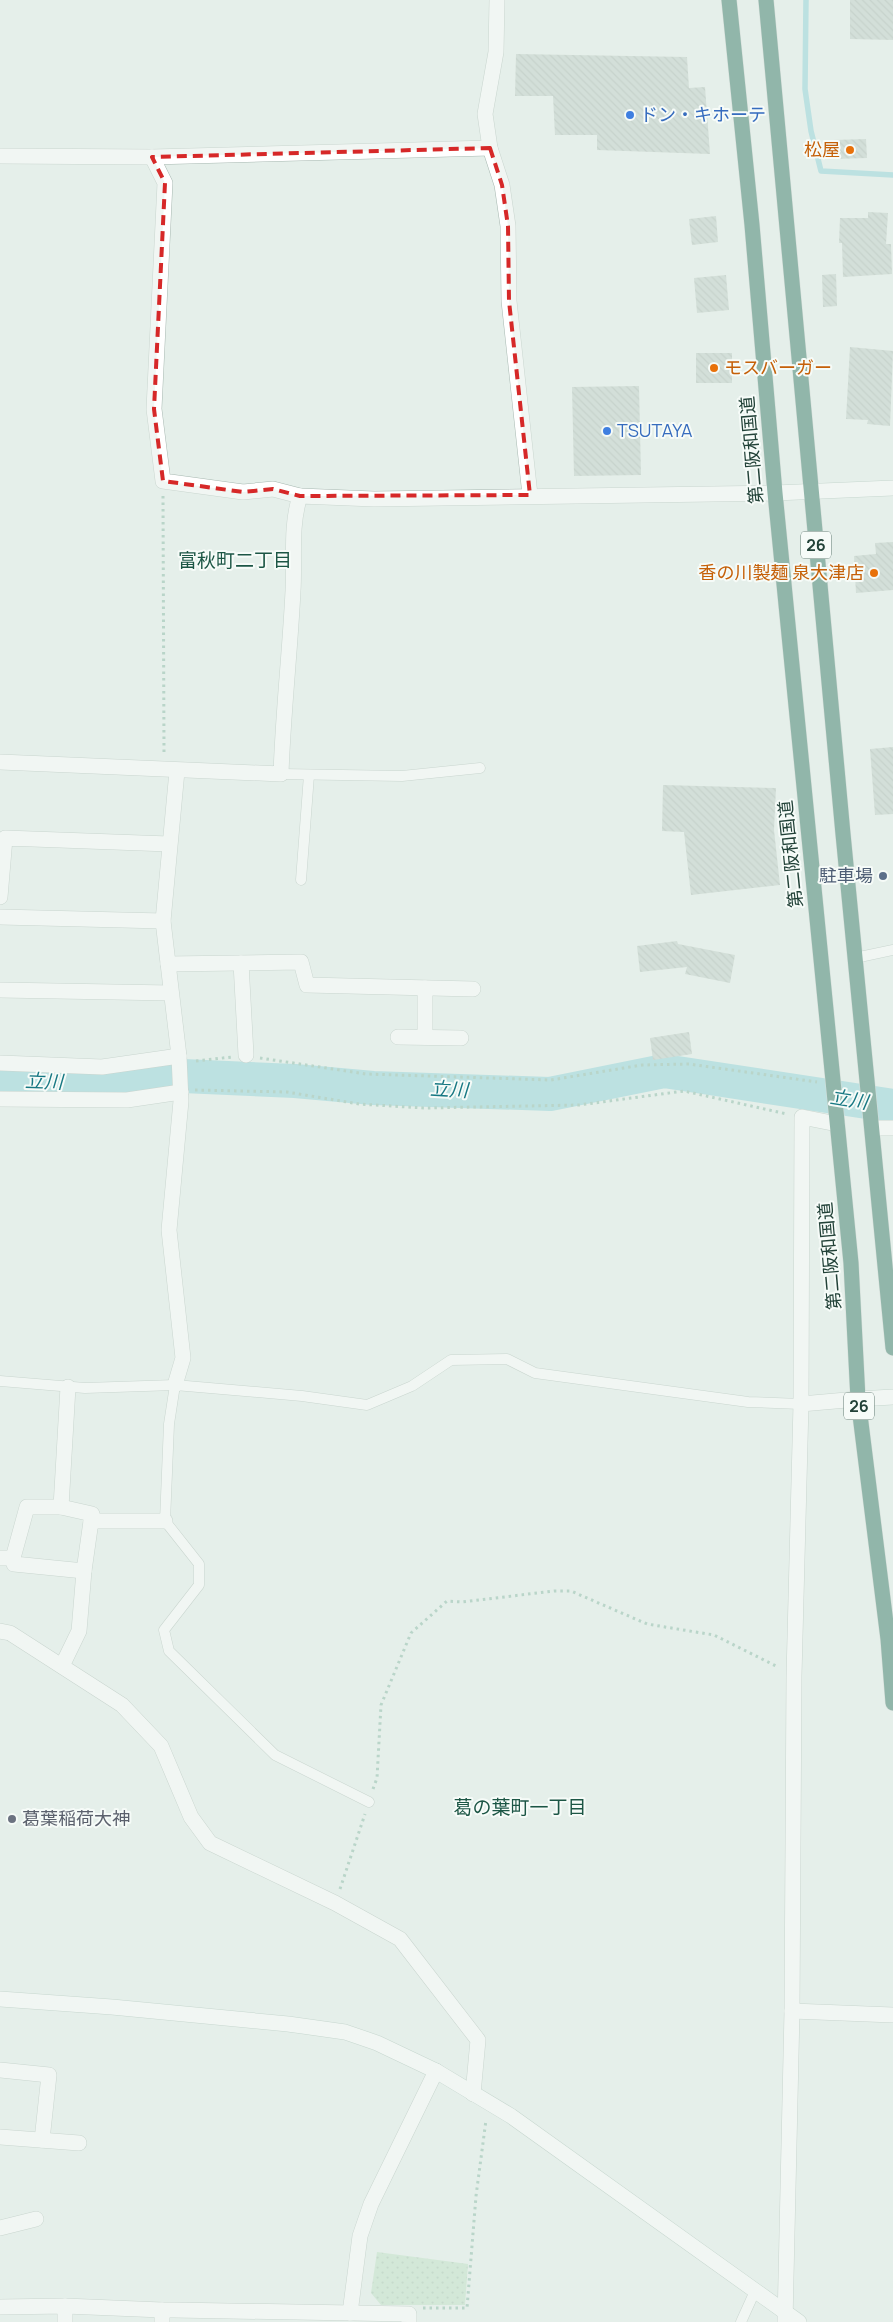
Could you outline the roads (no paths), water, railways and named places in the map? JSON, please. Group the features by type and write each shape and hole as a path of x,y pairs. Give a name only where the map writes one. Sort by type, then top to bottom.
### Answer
{"highway":[{"name":"第二阪和国道","path":"729,0 850,1263 858,1399 888,1639 893,1703"},
{"name":"26","path":"766,0 893,1348"}],"street":[{"path":"497,0 496,52 485,114 490,148 502,185 508,226 510,301 530,495"},
{"path":"0,156 152,157 490,148"},
{"path":"152,157 165,183 154,408 162,481 243,492 273,489 300,496 374,499 530,495 811,493 893,488"},
{"path":"0,762 171,771 281,774 282,730 293,591 294,514 300,496"},
{"path":"171,771 169,844 163,921 181,1091 169,1230 183,1358 175,1386"},
{"path":"0,897 5,838 169,844"},
{"path":"0,917 163,921"},
{"path":"168,964 301,962 307,985 473,989"},
{"path":"241,963 246,1055"},
{"path":"425,988 425,1037"},
{"path":"0,990 171,993"},
{"path":"398,1036 461,1038"},
{"path":"0,1063 102,1068 179,1061"},
{"path":"0,1099 127,1100 181,1091"},
{"path":"785,2317 792,2011 794,1676 801,1404 802,1117 837,1124"},
{"path":"871,1122 893,1128"},
{"path":"61,1507 68,1387"},
{"path":"801,1404 893,1397"},
{"path":"62,1666 79,1631 84,1571 92,1514 61,1507 27,1507 6,1558 14,1564 84,1571"},
{"path":"91,1521 166,1521"},
{"path":"0,1631 10,1633 122,1705 161,1746 191,1817 210,1843 336,1903 400,1939 478,2040 473,2094"},
{"path":"0,1999 112,2007 345,2032 377,2043 436,2071 511,2116 755,2291 785,2317 799,2322"},
{"path":"792,2011 893,2014"},
{"path":"0,2070 48,2075 42,2140"},
{"path":"350,2313 360,2236 371,2204 436,2071"},
{"path":"0,2137 79,2143"},
{"path":"0,2228 36,2219"},
{"path":"0,2307 66,2306 162,2316 289,2317 350,2313 409,2318"},
{"path":"65,2322 66,2306"}],"lane":[{"path":"281,774 402,776 480,768"},
{"path":"301,880 309,775"},
{"path":"855,958 893,950"},
{"path":"0,1381 68,1387 175,1386 302,1396 366,1405 412,1386 452,1360 507,1359 535,1373 748,1402 801,1404"},
{"path":"175,1386 169,1424 166,1521 199,1564 199,1585 164,1630 170,1650 275,1755 369,1802"},
{"path":"741,2322 755,2291"}],"waterway":[{"path":"806,0 805,89 811,131 821,171 893,175"},
{"name":"立川","path":"0,1079 130,1083 183,1076 295,1081 373,1088 550,1094 664,1071 893,1106"}],"place":[{"name":"ドン・キホーテ","path":"630,115"},
{"name":"松屋","path":"850,150"},
{"name":"モスバーガー","path":"714,368"},
{"name":"TSUTAYA","path":"607,431"},
{"name":"香の川製麺 泉大津店","path":"874,573"},
{"name":"駐車場","path":"883,876"},
{"name":"葛葉稲荷大神","path":"12,1819"}],"district":[{"name":"富秋町二丁目","path":"235,560"},
{"name":"葛の葉町一丁目","path":"520,1807"}]}
